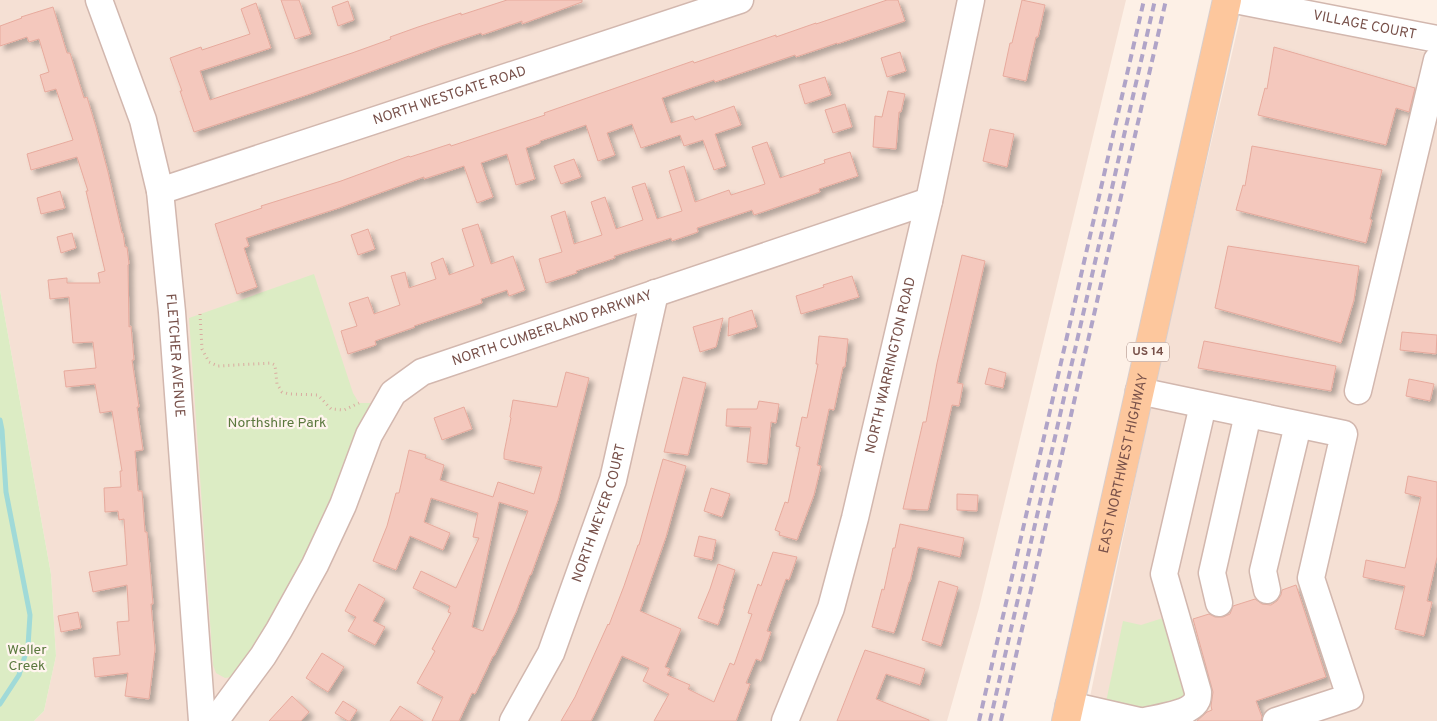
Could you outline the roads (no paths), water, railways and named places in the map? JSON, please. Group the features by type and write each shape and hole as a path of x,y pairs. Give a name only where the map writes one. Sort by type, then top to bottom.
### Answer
{"main road":[{"name":"EAST NORTHWEST HIGHWAY","path":"1067,713 1227,0"}],"street":[{"name":"FLETCHER AVENUE","path":"99,0 143,120 160,191 172,312 202,721"},
{"name":"NORTH WESTGATE ROAD","path":"160,191 740,0"},
{"name":"NORTH WARRINGTON ROAD","path":"785,721 831,608 855,518 929,201 971,0"},
{"name":"VILLAGE COURT","path":"1235,0 1437,39"},
{"path":"1358,391 1437,60"},
{"name":"NORTH CUMBERLAND PARKWAY","path":"215,721 262,656 315,565 343,505 369,435 393,393 422,372 929,201"},
{"name":"NORTH MEYER COURT","path":"514,721 551,653 613,480 655,293"},
{"path":"1139,391 1344,434 1311,578 1350,697 1276,721"},
{"path":"1144,721 1182,712 1196,702 1198,692 1164,574 1204,405"},
{"path":"1219,603 1212,574 1248,414"},
{"path":"1266,590 1263,571 1298,425"},
{"path":"1067,713 1139,721"}],"waterway":[{"name":"Weller Creek","path":"0,420 6,492 30,615 28,646 19,675 0,704"}],"railway":[{"path":"979,721 1144,0"},
{"path":"990,721 1155,0"},
{"path":"1001,721 1166,0"}],"park label":[{"name":"Northshire Park","path":"277,423"}]}
